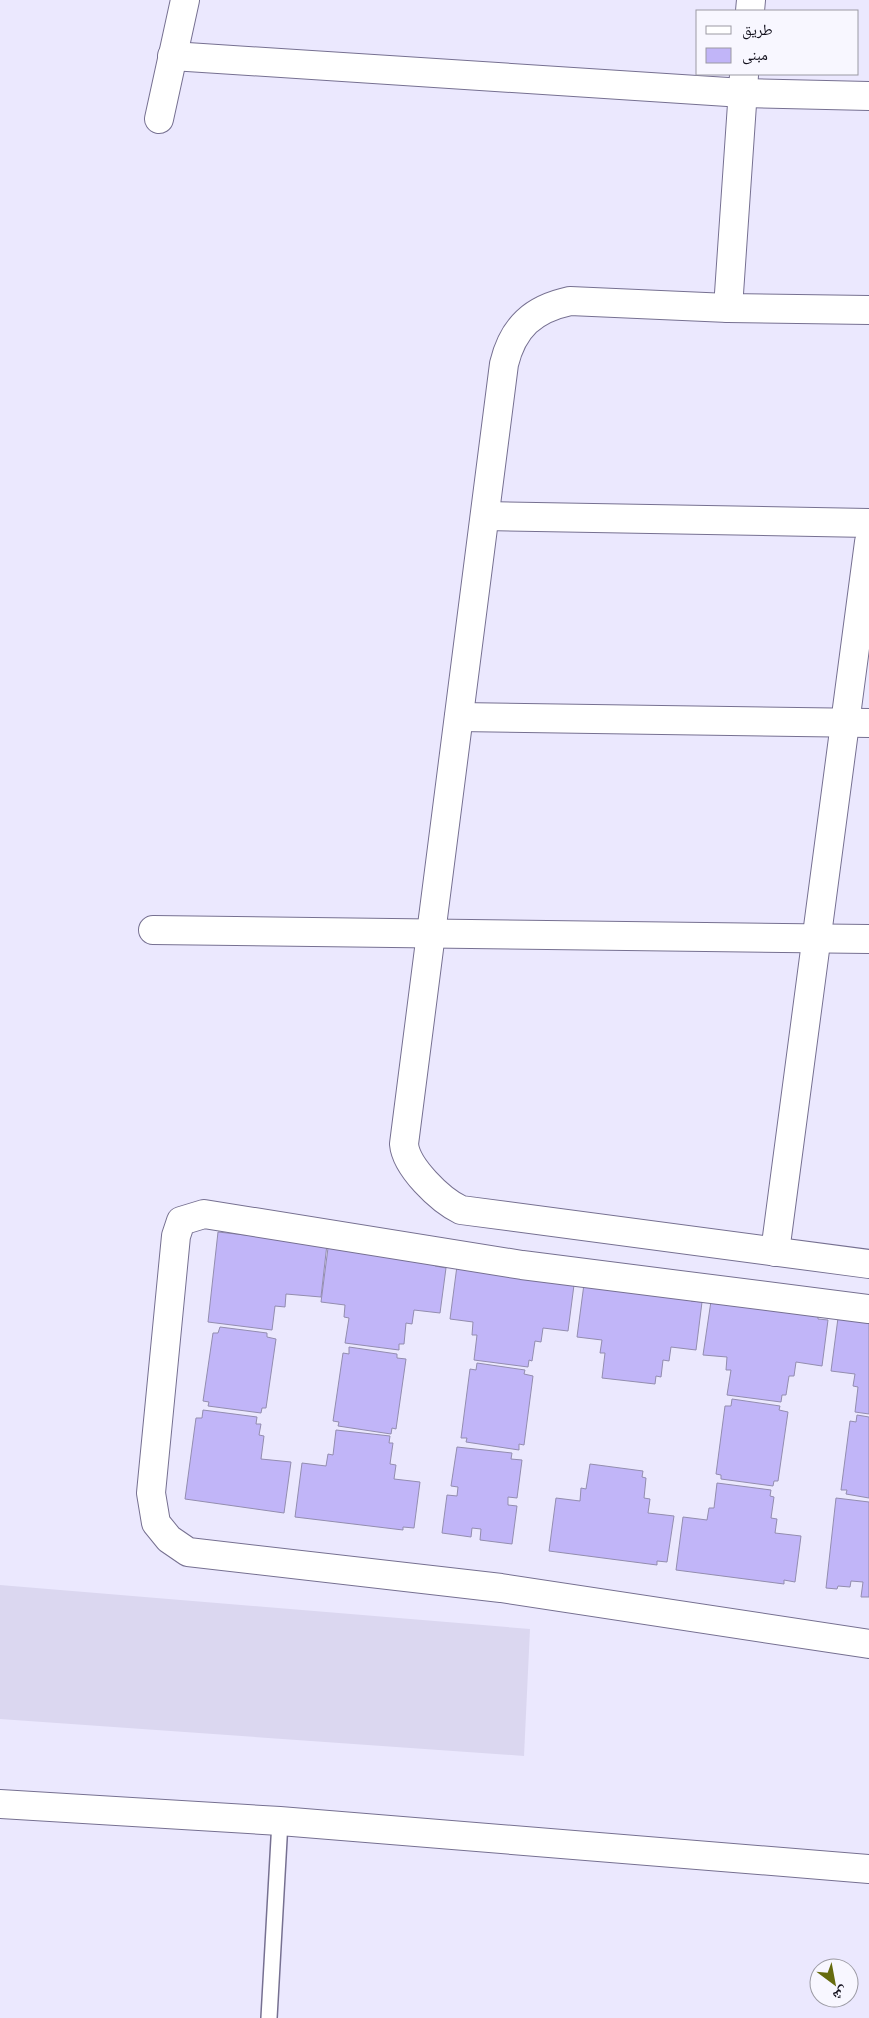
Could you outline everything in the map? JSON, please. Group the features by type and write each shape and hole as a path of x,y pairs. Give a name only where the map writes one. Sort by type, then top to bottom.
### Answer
{"street":[{"path":"159,119 185,0"},
{"path":"172,56 744,83 869,96"},
{"path":"728,308 744,83"},
{"path":"869,310 728,308 570,301 547,308 526,322 515,334 508,348 504,364 404,1144 407,1157 443,1200 461,1210 869,1264"},
{"path":"485,516 869,523"},
{"path":"775,1252 817,939 857,722 869,542"},
{"path":"459,716 857,722"},
{"path":"152,930 869,939"},
{"path":"869,1310 522,1265 204,1214 180,1221 176,1236 151,1493 156,1523 169,1539 188,1552 501,1588 869,1644"},
{"path":"0,1804 280,1821 869,1869"}],"lane":[{"path":"269,2018 280,1821"}],"shaded area":[{"path":"0,1585 530,1629 524,1756 0,1719"}],"building":[{"path":"218,1232 327,1244 321,1297 286,1294 285,1307 275,1306 272,1330 208,1322"},
{"path":"328,1248 436,1262 435,1266 446,1268 440,1313 414,1310 412,1324 406,1323 404,1344 399,1344 399,1350 345,1343 349,1318 344,1317 345,1305 321,1302"},
{"path":"457,1266 574,1285 568,1331 543,1328 541,1342 535,1341 532,1361 529,1360 528,1367 474,1360 477,1335 472,1335 473,1322 450,1319"},
{"path":"584,1284 692,1298 691,1301 702,1302 696,1350 671,1347 669,1361 663,1360 661,1377 656,1376 655,1384 602,1378 605,1353 600,1353 602,1340 577,1337"},
{"path":"711,1301 818,1315 818,1319 828,1320 822,1366 796,1362 794,1376 789,1376 786,1395 782,1395 781,1402 727,1395 731,1370 726,1370 727,1357 703,1355"},
{"path":"838,1318 869,1322 869,1414 855,1412 858,1387 853,1386 855,1374 831,1371"},
{"path":"220,1327 267,1333 267,1337 276,1339 266,1408 262,1408 261,1413 208,1406 209,1402 203,1401 213,1333 218,1333"},
{"path":"349,1347 397,1354 397,1358 406,1359 396,1429 392,1428 391,1434 338,1426 339,1422 333,1421 343,1353 349,1354"},
{"path":"477,1363 525,1370 524,1374 533,1376 524,1445 519,1444 519,1450 466,1442 467,1438 461,1438 470,1369 476,1370"},
{"path":"732,1399 780,1406 779,1410 788,1412 778,1481 774,1481 773,1486 721,1479 721,1475 716,1474 725,1406 731,1406"},
{"path":"203,1410 257,1417 256,1424 261,1424 259,1435 264,1436 261,1459 291,1462 284,1513 185,1499 196,1418 202,1418"},
{"path":"857,1415 869,1417 869,1498 846,1494 847,1490 841,1490 850,1421 856,1422"},
{"path":"336,1430 390,1436 389,1443 393,1443 390,1464 396,1465 394,1479 420,1482 414,1528 403,1527 403,1530 295,1517 302,1463 326,1466 328,1454 333,1455"},
{"path":"457,1447 512,1453 511,1459 522,1460 517,1498 508,1497 508,1505 517,1506 512,1544 480,1540 481,1529 472,1528 471,1537 442,1533 447,1495 457,1496 458,1487 451,1486"},
{"path":"590,1464 643,1471 642,1477 646,1478 644,1498 650,1499 648,1513 674,1516 667,1562 657,1561 657,1565 549,1551 556,1498 580,1501 581,1488 586,1489"},
{"path":"717,1483 771,1490 770,1496 774,1497 771,1518 777,1519 775,1533 801,1536 795,1582 784,1580 784,1584 676,1570 683,1517 707,1520 709,1508 714,1508"},
{"path":"836,1498 869,1502 869,1597 861,1597 863,1582 851,1581 850,1587 826,1588"}]}
